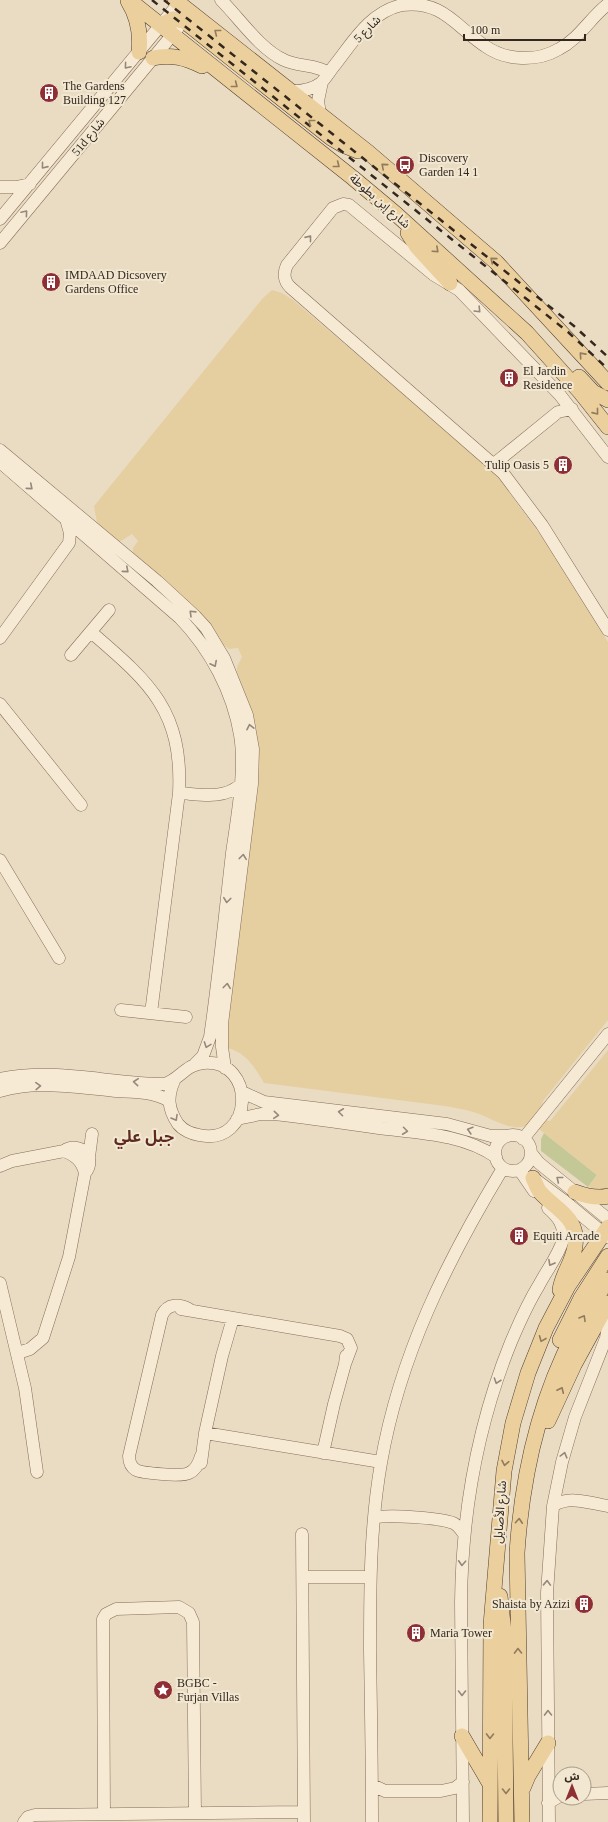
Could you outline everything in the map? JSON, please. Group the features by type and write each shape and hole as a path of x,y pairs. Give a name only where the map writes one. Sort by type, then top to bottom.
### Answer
{"main road":[{"name":"شارع إبن بطوطة","path":"129,0 164,21 173,35 396,214 527,333 608,427"},
{"path":"129,0 139,29 138,52"},
{"path":"142,0 158,12 164,21 176,17 182,9"},
{"path":"182,9 293,91 369,153 507,272 608,384"},
{"path":"182,9 330,138 350,148 369,153"},
{"path":"153,58 167,56 181,57 220,73"},
{"path":"396,214 416,247 450,283"},
{"path":"527,333 551,348 592,392 608,400"},
{"path":"524,1173 540,1192 564,1213 569,1219 575,1234 575,1248 562,1279 558,1305"},
{"path":"575,1192 584,1196 608,1196"},
{"name":"شارع الأصايل","path":"490,1822 491,1629 504,1471 513,1423 528,1373 546,1328 568,1286 606,1233"},
{"path":"548,1394 551,1368 556,1349 581,1298 608,1256"},
{"name":"شارع الأصايل","path":"522,1822 517,1553 520,1509 535,1432 548,1394 573,1334 608,1280"},
{"path":"525,1478 560,1392 607,1304"},
{"path":"496,1571 504,1624 506,1822"},
{"path":"462,1736 490,1784"},
{"path":"521,1795 528,1776 548,1743"}],"street":[{"path":"221,0 259,42 273,54 290,62 319,68 325,78"},
{"name":"شارع 5","path":"320,114 318,95 325,78 371,21 400,5 417,4 435,7 451,16 480,43 493,51 510,56 526,58 543,56 566,46 608,4"},
{"name":"51d شارع","path":"0,243 173,35 182,9"},
{"name":"51d شارع","path":"0,219 164,21"},
{"name":"شارع 5","path":"293,91 305,90 325,78"},
{"path":"0,187 16,187 30,184"},
{"path":"608,457 560,395 459,290 450,283 434,275 354,208 343,204 333,208 285,268 285,280 290,287 503,473 542,525 608,630"},
{"path":"558,412 560,395"},
{"path":"494,464 558,412 572,409"},
{"path":"0,450 157,581 195,616 214,640 224,658 241,698 251,734 253,749 252,784 222,1024 222,1047 225,1068"},
{"path":"503,473 509,453"},
{"path":"0,462 180,618 209,654 225,688 237,721 241,754 240,785 210,1036 203,1056 195,1064 180,1074 174,1081 170,1091 169,1102 172,1115 180,1126 192,1134 206,1137 215,1136 232,1127 238,1119 242,1106 242,1092 239,1082 233,1074 225,1068 215,1064 195,1064"},
{"path":"0,638 66,547 70,533 65,517"},
{"path":"66,547 69,544 79,542 96,544"},
{"path":"71,655 109,610"},
{"path":"91,632 133,668 147,683 158,699 174,735 179,767 178,793 151,1013"},
{"path":"0,704 81,805"},
{"path":"178,793 219,795 240,785"},
{"path":"219,795 230,802 237,812"},
{"path":"0,860 59,958"},
{"path":"121,1010 186,1016"},
{"path":"523,1139 608,1034"},
{"path":"0,1079 26,1075 52,1074 151,1084 165,1084 174,1081"},
{"path":"0,1091 28,1086 72,1086 154,1095 169,1102"},
{"path":"242,1092 264,1102 447,1124 492,1136 513,1136 523,1139 529,1145 531,1153 539,1163 575,1192 606,1233"},
{"path":"238,1119 261,1114 274,1114 457,1139 487,1151 512,1171 524,1173 606,1233"},
{"path":"17,1348 30,1349 43,1338 69,1257 85,1173 88,1167 92,1134"},
{"path":"372,1822 370,1577 375,1501 381,1462 390,1422 404,1373 421,1325 453,1254 499,1162 496,1147 508,1136"},
{"path":"0,1166 12,1161 64,1151 76,1147 84,1150 89,1158"},
{"path":"64,1151 75,1156 83,1167 85,1173"},
{"path":"463,1822 461,1602 466,1511 480,1439 501,1369 523,1315 563,1240 563,1228 561,1222 539,1200 524,1173 525,1166 531,1153"},
{"path":"0,1283 17,1348 25,1388 37,1472"},
{"path":"549,1822 546,1593 553,1506 575,1418 607,1337 607,1304"},
{"path":"233,1318 222,1356 201,1456 197,1466 186,1475 174,1476 149,1472 136,1462 133,1454 133,1442 161,1324 170,1312 178,1309 189,1309 325,1334 337,1339 342,1344 346,1352 345,1364 323,1453"},
{"path":"205,1433 381,1462"},
{"path":"558,1484 571,1494 608,1500"},
{"path":"553,1506 562,1501 571,1500 608,1506"},
{"path":"375,1501 382,1507 391,1510 447,1516 457,1515 466,1511"},
{"path":"374,1518 390,1515 447,1521 457,1526 464,1534"},
{"path":"24,1822 28,1817 35,1815 195,1813 304,1817 302,1534"},
{"path":"303,1577 370,1577"},
{"path":"104,1814 103,1619 106,1614 116,1609 171,1608 184,1609 192,1617 193,1622 195,1813"},
{"path":"548,1778 552,1781"},
{"path":"372,1785 385,1791 441,1791 455,1788 463,1782"},
{"path":"592,1788 608,1787"},
{"path":"592,1794 608,1793"},
{"path":"372,1801 386,1797 448,1796 457,1799 463,1804"},
{"path":"548,1803 552,1801"}],"green space":[{"path":"544,1133 597,1175 588,1187 541,1151 541,1139"}],"sand":[{"path":"272,290 282,293 293,300 488,466 561,563 608,642 608,1020 543,1101 535,1118 529,1124 522,1127 506,1125 463,1109 264,1083 245,1057 234,1050 227,1048 227,1031 258,751 253,720 237,672 237,667 242,657 238,648 229,649 221,643 133,554 133,548 138,541 132,534 121,541 113,540 97,523 94,506 263,298"},
{"path":"608,1050 608,1189 603,1191 588,1187 597,1175 539,1129 545,1120 550,1121"}],"railway":[{"path":"152,0 568,332 608,369"},
{"path":"164,0 574,326 608,357"}],"place":[{"name":"The Gardens Building 127","path":"49,93"},
{"name":"Discovery Garden 14 1","path":"405,165"},
{"name":"IMDAAD Dicsovery Gardens Office","path":"51,282"},
{"name":"El Jardin Residence","path":"509,378"},
{"name":"Tulip Oasis 5","path":"563,465"},
{"name":"Equiti Arcade","path":"519,1236"},
{"name":"Shaista by Azizi","path":"584,1604"},
{"name":"Maria Tower","path":"416,1633"},
{"name":"BGBC - Furjan Villas","path":"163,1690"}],"district":[{"name":"جبل علي","path":"144,1136"}]}
